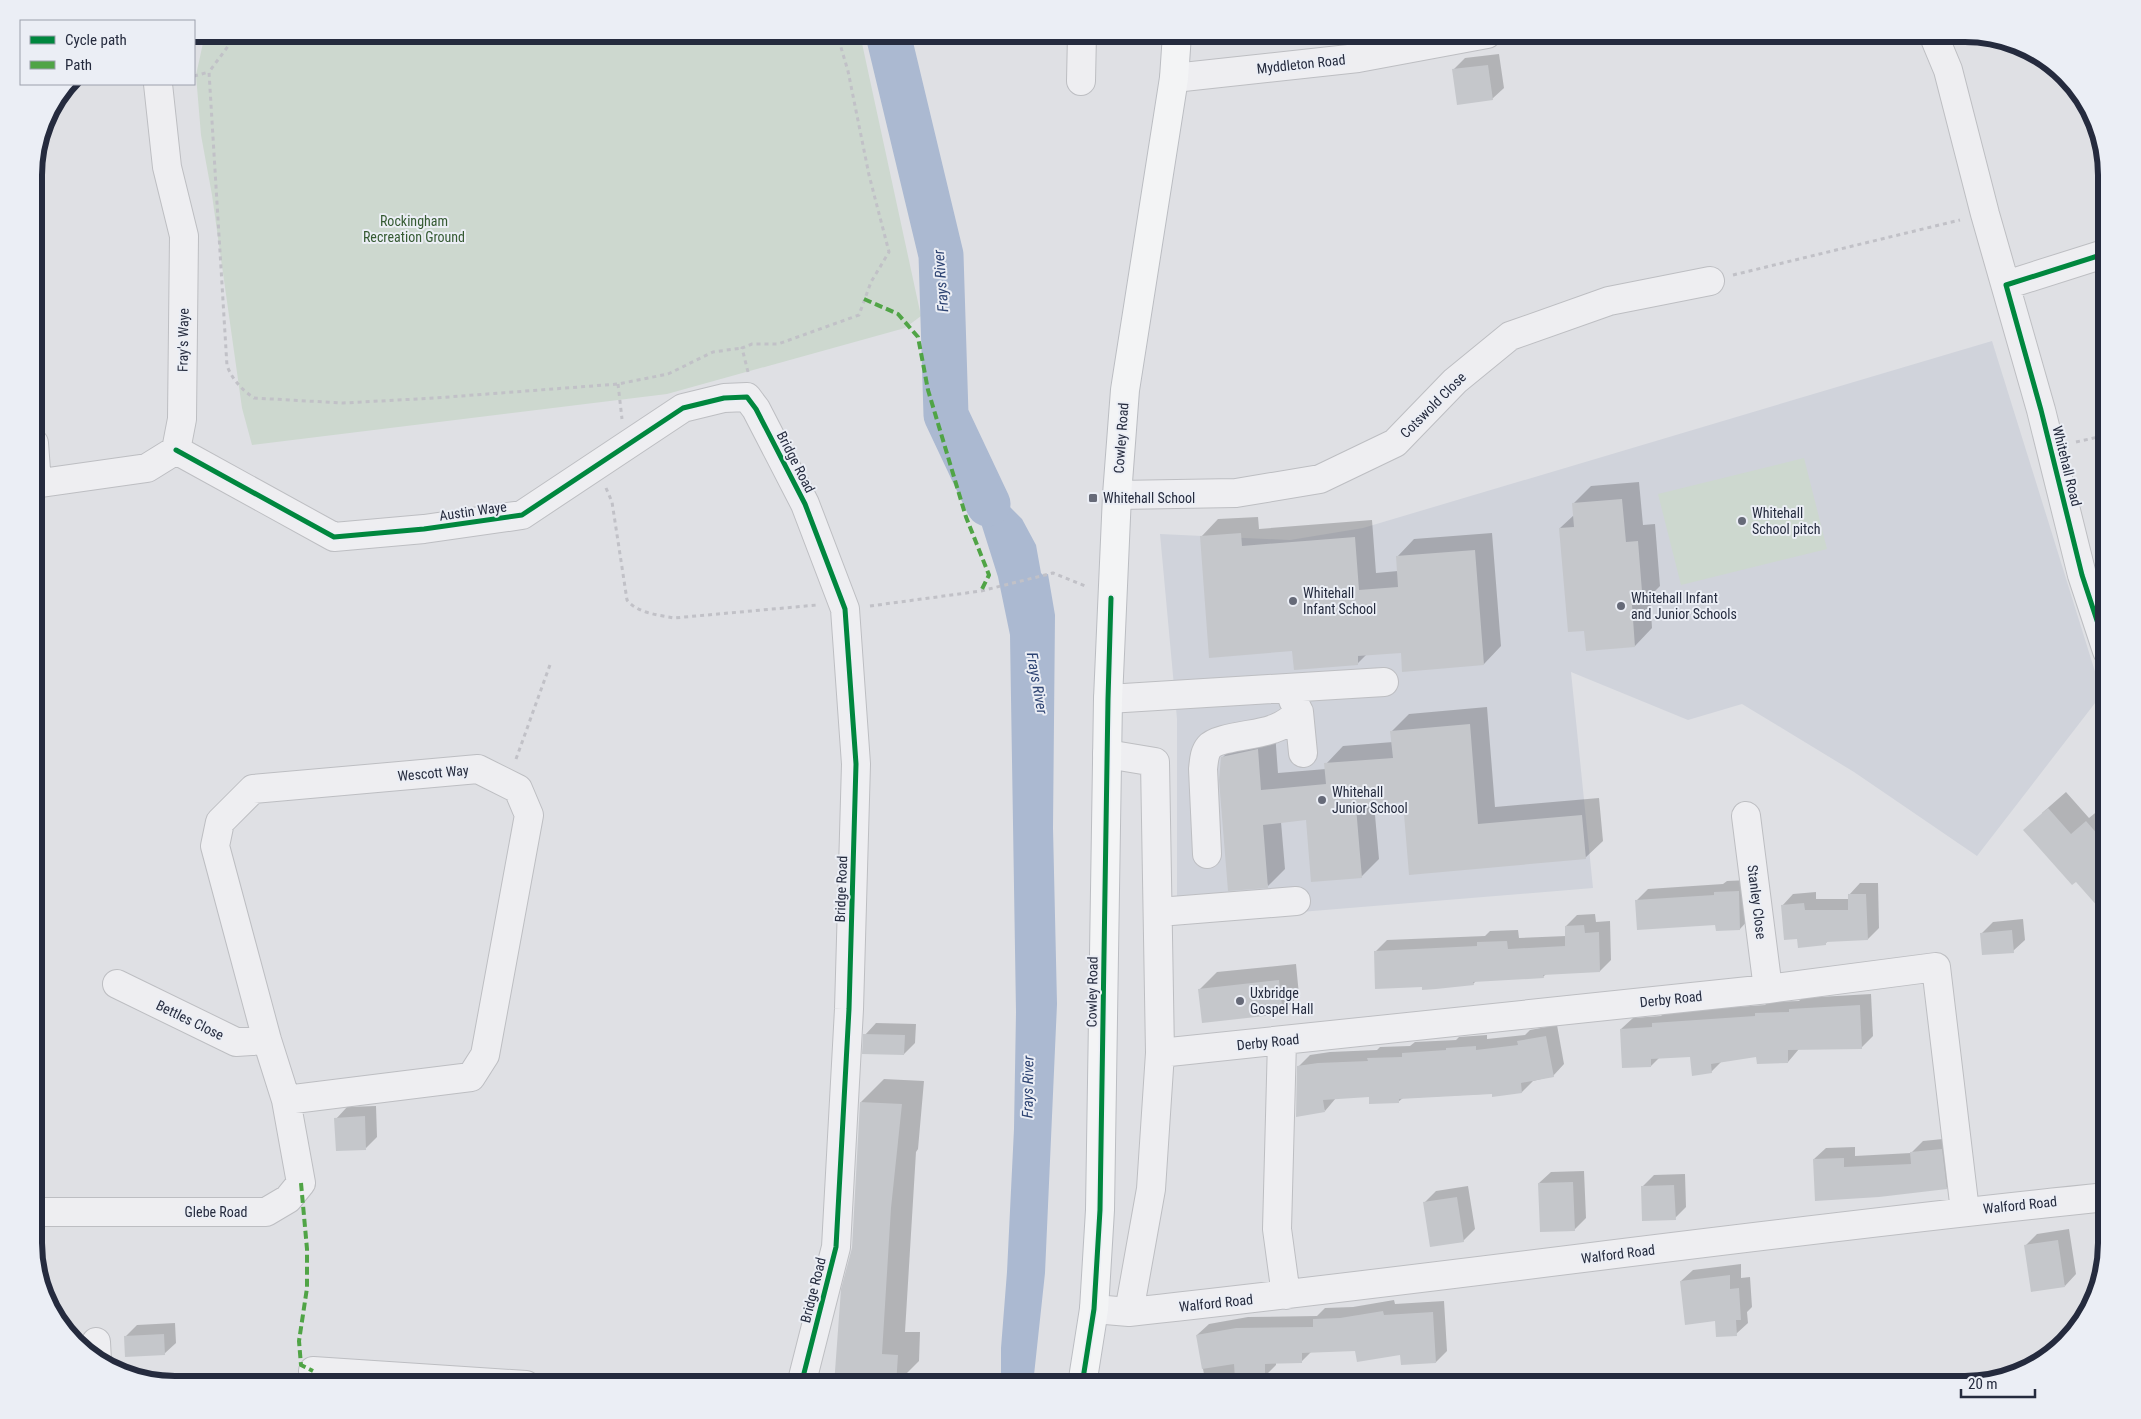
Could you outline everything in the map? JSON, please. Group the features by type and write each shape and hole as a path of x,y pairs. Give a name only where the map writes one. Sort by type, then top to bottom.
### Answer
{"main road":[{"name":"Cowley Road","path":"1083,1376 1094,1309 1100,1210 1108,699 1117,495 1125,390 1174,78 1176,43"}],"street":[{"path":"1080,81 1082,43"},
{"name":"Myddleton Road","path":"1174,78 1358,58 1439,43"},
{"name":"Whitehall Road","path":"1937,43 1948,70 2041,410 2082,575 2098,624"},
{"name":"Fray's Waye","path":"158,85 166,167 184,236 182,419 176,450"},
{"path":"2006,285 2098,256"},
{"name":"Cotswold Close","path":"1117,495 1236,492 1320,479 1395,443 1455,381 1510,336 1609,301 1710,281"},
{"name":"Austin Waye","path":"176,450 334,537 424,529 522,515 596,464 684,408 724,398 747,397 756,409"},
{"name":"Bridge Road","path":"756,409 805,504 845,609 856,764 849,1009 836,1247 803,1376"},
{"path":"43,483 147,468 176,450"},
{"path":"1108,699 1384,682"},
{"path":"1275,688 1294,700 1299,712 1303,753"},
{"path":"1207,854 1203,769 1205,755 1210,745 1223,739 1244,737 1274,729 1292,719 1299,712"},
{"path":"1107,754 1155,762 1160,1052 1151,1189 1129,1312"},
{"name":"Wescott Way","path":"478,769 518,789 529,815 485,1055 472,1077 286,1100 267,1040 215,846 220,822 253,789 478,769"},
{"name":"Stanley Close","path":"1746,816 1768,988"},
{"path":"1158,912 1296,902"},
{"name":"Derby Road","path":"1160,1052 1768,988 1936,967 1965,1211"},
{"name":"Bettles Close","path":"117,984 236,1042 267,1040"},
{"path":"1282,1040 1277,1229 1286,1295"},
{"name":"Glebe Road","path":"43,1212 266,1212 288,1199 301,1183 286,1100"},
{"name":"Walford Road","path":"1094,1309 1129,1312 1286,1295 1965,1211 2098,1197"},
{"path":"314,1371 390,1376"}],"path":[{"path":"195,76 210,72 231,43"},
{"path":"210,72 227,366 233,380 254,398 343,402 435,398 618,384 668,374 713,352 742,348 752,344 778,344 859,315 871,282 889,252 869,175 848,71 840,43"},
{"path":"1710,281 1941,224"},
{"path":"742,348 756,409"},
{"path":"2070,443 2098,437"},
{"path":"596,464 612,502 627,600 632,606 651,613 674,618 823,605 845,609 981,591 1053,573 1111,598"},
{"path":"507,784 552,662"}],"shaded area":[{"name":"Whitehall Infant and Junior Schools","path":"1992,341 2098,681 2098,699 1977,856 1854,772 1742,704 1688,720 1571,672 1593,888 1177,922 1177,719 1160,534 1290,540 1363,528"}],"green space":[{"name":"Rockingham Recreation Ground","path":"203,43 862,43 921,316 905,328 667,394 252,445 242,408 212,195 201,135 196,75"},
{"name":"Whitehall School pitch","path":"1804,458 1827,549 1681,585 1658,494"}],"water":[{"path":"981,445 1009,506 1022,519 1036,545 1041,573 1043,575 1048,574 1055,615 1053,828 1057,1004 1045,1273 1034,1376 1001,1376 1014,1129 1016,1012 1010,635 998,577 981,523 952,451"}],"building":[{"path":"1488,65 1493,100 1457,105 1452,69"},
{"path":"1622,499 1626,542 1638,541 1643,604 1632,605 1635,647 1586,651 1584,631 1568,632 1559,528 1574,527 1572,503"},
{"path":"1241,533 1242,546 1355,537 1359,590 1398,587 1396,556 1475,550 1484,665 1402,672 1401,653 1358,656 1358,665 1294,670 1292,651 1209,658 1200,536"},
{"path":"1470,724 1478,824 1582,815 1586,859 1409,875 1403,802 1356,807 1362,878 1311,882 1306,820 1263,825 1268,888 1228,891 1219,780 1221,757 1258,749 1261,790 1326,784 1324,763 1393,758 1390,731"},
{"path":"2048,808 2071,834 2086,821 2098,835 2098,907 2076,882 2072,885 2023,830"},
{"path":"1739,891 1740,930 1716,931 1715,925 1637,930 1635,900 1714,895 1714,892"},
{"path":"1848,894 1866,894 1868,940 1826,942 1826,945 1798,948 1797,939 1784,940 1781,905 1804,903 1805,910 1848,910"},
{"path":"1584,925 1585,933 1599,932 1600,972 1543,975 1544,978 1473,982 1474,985 1436,989 1422,990 1422,987 1375,989 1374,951 1477,946 1477,942 1507,941 1508,949 1565,946 1565,926"},
{"path":"2012,930 2014,953 1982,955 1980,933"},
{"name":"Uxbridge Gospel Hall","path":"1279,980 1283,1014 1202,1023 1198,989"},
{"path":"1860,1005 1862,1049 1788,1050 1788,1063 1757,1064 1756,1057 1711,1064 1712,1073 1692,1076 1690,1057 1651,1059 1651,1067 1622,1068 1620,1029 1652,1027 1652,1023 1755,1016 1755,1013 1789,1012 1789,1009"},
{"path":"863,1034 905,1035 904,1055 862,1054"},
{"path":"1546,1036 1554,1077 1521,1083 1522,1093 1492,1097 1492,1094 1399,1099 1399,1103 1369,1104 1369,1097 1323,1100 1325,1112 1296,1117 1297,1066 1318,1063 1368,1061 1367,1058 1402,1057 1402,1053 1446,1050 1446,1048 1476,1046 1476,1050 1518,1045 1517,1041"},
{"path":"860,1102 902,1104 891,1208 882,1354 898,1355 897,1376 835,1376 841,1289 852,1248"},
{"path":"365,1116 366,1150 336,1151 334,1118"},
{"path":"1942,1149 1947,1189 1879,1197 1815,1201 1813,1159 1844,1158 1844,1167 1911,1164 1910,1152"},
{"path":"1573,1182 1575,1231 1540,1232 1538,1183"},
{"path":"1674,1185 1676,1220 1642,1221 1641,1186"},
{"path":"1457,1197 1464,1242 1430,1247 1423,1202"},
{"path":"2058,1240 2065,1287 2031,1292 2024,1245"},
{"path":"1730,1275 1730,1289 1739,1288 1741,1320 1736,1320 1737,1336 1716,1337 1715,1321 1685,1325 1680,1281"},
{"path":"1383,1311 1384,1315 1433,1312 1436,1363 1401,1365 1400,1355 1357,1362 1355,1351 1302,1353 1302,1363 1265,1364 1265,1376 1235,1376 1234,1364 1202,1369 1196,1335 1236,1328 1313,1327 1313,1319 1340,1318"},
{"path":"164,1334 165,1355 125,1357 124,1336"}],"waterway":[{"name":"Frays River","path":"890,43 941,255 946,415 988,504"}],"marked path":[{"path":"864,299 898,314 918,337 928,390 966,517 989,575 981,591"},
{"path":"301,1183 307,1249 307,1288 299,1341 301,1365 313,1371"}],"cycle path":[{"path":"2098,256 2006,285 2041,410 2082,575 2098,624"},
{"path":"176,450 334,537 424,529 522,515 683,408 724,398 747,397 756,409 805,504 845,609 856,764 849,1009 836,1247 803,1376"},
{"path":"1083,1376 1094,1309 1100,1210 1111,598"}],"place":[{"name":"Whitehall School","path":"1093,498"},
{"name":"Whitehall School pitch","path":"1742,521"},
{"name":"Whitehall Infant School","path":"1293,601"},
{"name":"Whitehall Infant and Junior Schools","path":"1621,606"},
{"name":"Whitehall Junior School","path":"1322,800"},
{"name":"Uxbridge Gospel Hall","path":"1240,1001"}]}
